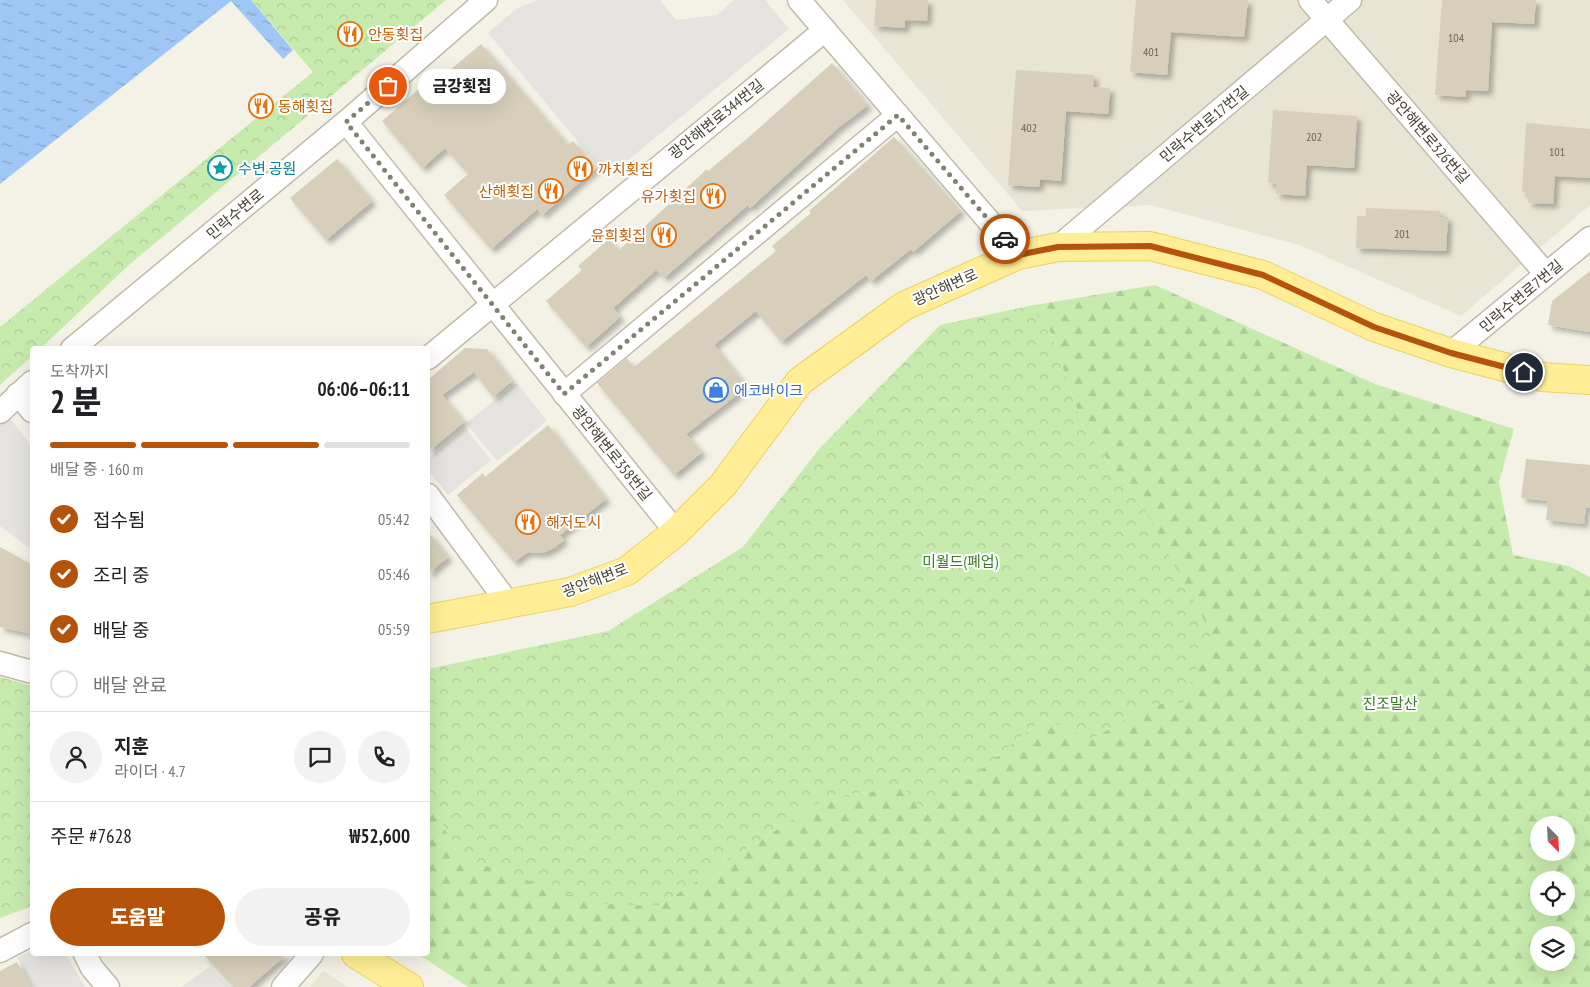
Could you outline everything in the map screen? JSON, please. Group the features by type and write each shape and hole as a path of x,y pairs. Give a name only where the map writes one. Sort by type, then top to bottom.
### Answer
{"main road":[{"name":"광안해변로","path":"430,619 570,592 627,571 676,532 723,485 800,381 904,306 1018,255 1058,247 1150,246 1263,275 1374,327 1451,353 1542,377 1590,380"},
{"path":"359,956 409,987"}],"street":[{"name":"민락수변로","path":"76,346 346,122 486,0"},
{"path":"799,0 1018,255"},
{"name":"광안해변로326번길","path":"1310,0 1546,274"},
{"name":"민락수변로17번길","path":"1058,247 1350,0"},
{"name":"광안해변로344번길","path":"492,304 825,30"},
{"path":"564,394 898,115"},
{"name":"광안해변로358번길","path":"346,122 676,532"},
{"name":"민락수변로7번길","path":"1451,353 1590,238"},
{"path":"430,356 492,304"},
{"path":"0,412 25,388 30,404"},
{"path":"430,498 508,604"},
{"path":"0,663 30,671"},
{"path":"0,951 30,935"},
{"path":"86,956 92,968 108,987"},
{"path":"283,987 310,956"}],"shaded area":[{"path":"537,0 660,0 676,20 717,15 734,0 765,0 789,29 607,177 488,33 516,9"},
{"path":"843,0 1590,0 1590,205 1461,316 1299,245 1151,205 1022,211"},
{"path":"517,383 547,421 497,461 466,423"},
{"path":"8,416 30,444 30,548 0,526 0,424"},
{"path":"465,428 491,460 448,495 430,472 430,457"},
{"path":"30,951 30,956 67,956 85,987 33,987 17,958"},
{"path":"210,967 230,987 181,987"},
{"path":"323,971 348,987 310,987"}],"green space":[{"name":"수변 공원","path":"251,0 446,0 130,264 43,346 30,346 30,358 0,385 0,327 313,72"},
{"name":"진조말산","path":"1155,285 1375,384 1514,429 1499,482 1513,555 1569,566 1590,577 1590,987 468,987 421,956 430,956 430,797 458,856 658,906 826,798 903,787 926,815 1044,718 1091,740 1149,704 1183,702 1143,506 1084,429 1050,331 1029,306"},
{"name":"미월드(폐업)","path":"1029,306 1050,331 1084,429 1143,506 1211,633 1183,703 1149,704 1091,740 1044,718 926,815 903,787 826,798 658,906 592,903 458,856 430,797 430,669 608,631 743,547 819,449 940,325"},
{"path":"0,677 30,685 30,907 0,918"}],"water":[{"path":"0,0 251,0 293,50 283,59 231,1 0,184"}],"building":[{"path":"876,0 928,0 927,21 905,20 905,28 874,26"},
{"path":"1136,0 1248,0 1244,37 1171,32 1167,75 1130,72"},
{"path":"1442,0 1536,0 1534,24 1492,22 1488,91 1466,90 1466,97 1435,95"},
{"path":"481,44 568,145 573,141 596,168 542,215 537,209 491,249 444,195 468,174 445,148 422,168 382,121 420,88 424,92"},
{"path":"832,63 868,105 839,127 750,208 748,205 664,278 656,270 613,308 620,317 586,347 546,301 582,270 578,266 609,239 619,250 707,169 708,171 749,137"},
{"path":"1016,70 1094,75 1093,87 1110,88 1108,114 1066,111 1061,181 1040,179 1039,187 1008,185"},
{"path":"1273,110 1357,116 1354,168 1307,165 1305,196 1276,194 1276,184 1268,183"},
{"path":"1526,123 1590,129 1590,178 1555,176 1553,204 1528,203 1529,193 1522,192"},
{"path":"894,137 961,211 913,252 911,249 871,281 866,275 781,342 756,311 714,345 747,387 686,434 702,452 674,475 597,383 627,358 634,367 776,251 772,246"},
{"path":"337,159 372,201 326,240 290,198"},
{"path":"1366,208 1440,211 1440,217 1448,217 1446,251 1356,248 1357,216 1366,216"},
{"path":"1590,271 1590,332 1548,325 1552,301"},
{"path":"465,348 487,349 512,381 493,397 474,372 442,395 464,422 430,450 430,378"},
{"path":"548,425 606,499 560,535 564,540 554,548 543,553 528,552 514,562 457,495 483,473 485,477"},
{"path":"1526,459 1590,465 1590,508 1586,507 1584,524 1546,520 1548,501 1521,498"},
{"path":"430,534 448,557 430,572"},
{"path":"0,547 30,564 30,634 0,627"},
{"path":"205,956 285,956 249,987 233,987"},
{"path":"17,962 30,987 0,987 0,971"}],"way so far":[{"path":"388,86 346,122 564,394 898,115 1005,239"}],"place":[{"name":"안동횟집","path":"350,34"},
{"name":"금강횟집","path":"388,86"},
{"name":"동해횟집","path":"261,106"},
{"name":"수변 공원","path":"220,168"},
{"name":"까치횟집","path":"580,169"},
{"name":"산해횟집","path":"551,191"},
{"name":"유가횟집","path":"713,196"},
{"name":"윤희횟집","path":"664,235"},
{"name":"에코바이크","path":"716,390"},
{"name":"해저도시","path":"528,522"}],"route":[{"path":"1005,239 1018,255 1058,247 1150,246 1263,275 1374,327 1451,353 1524,372"}]}
